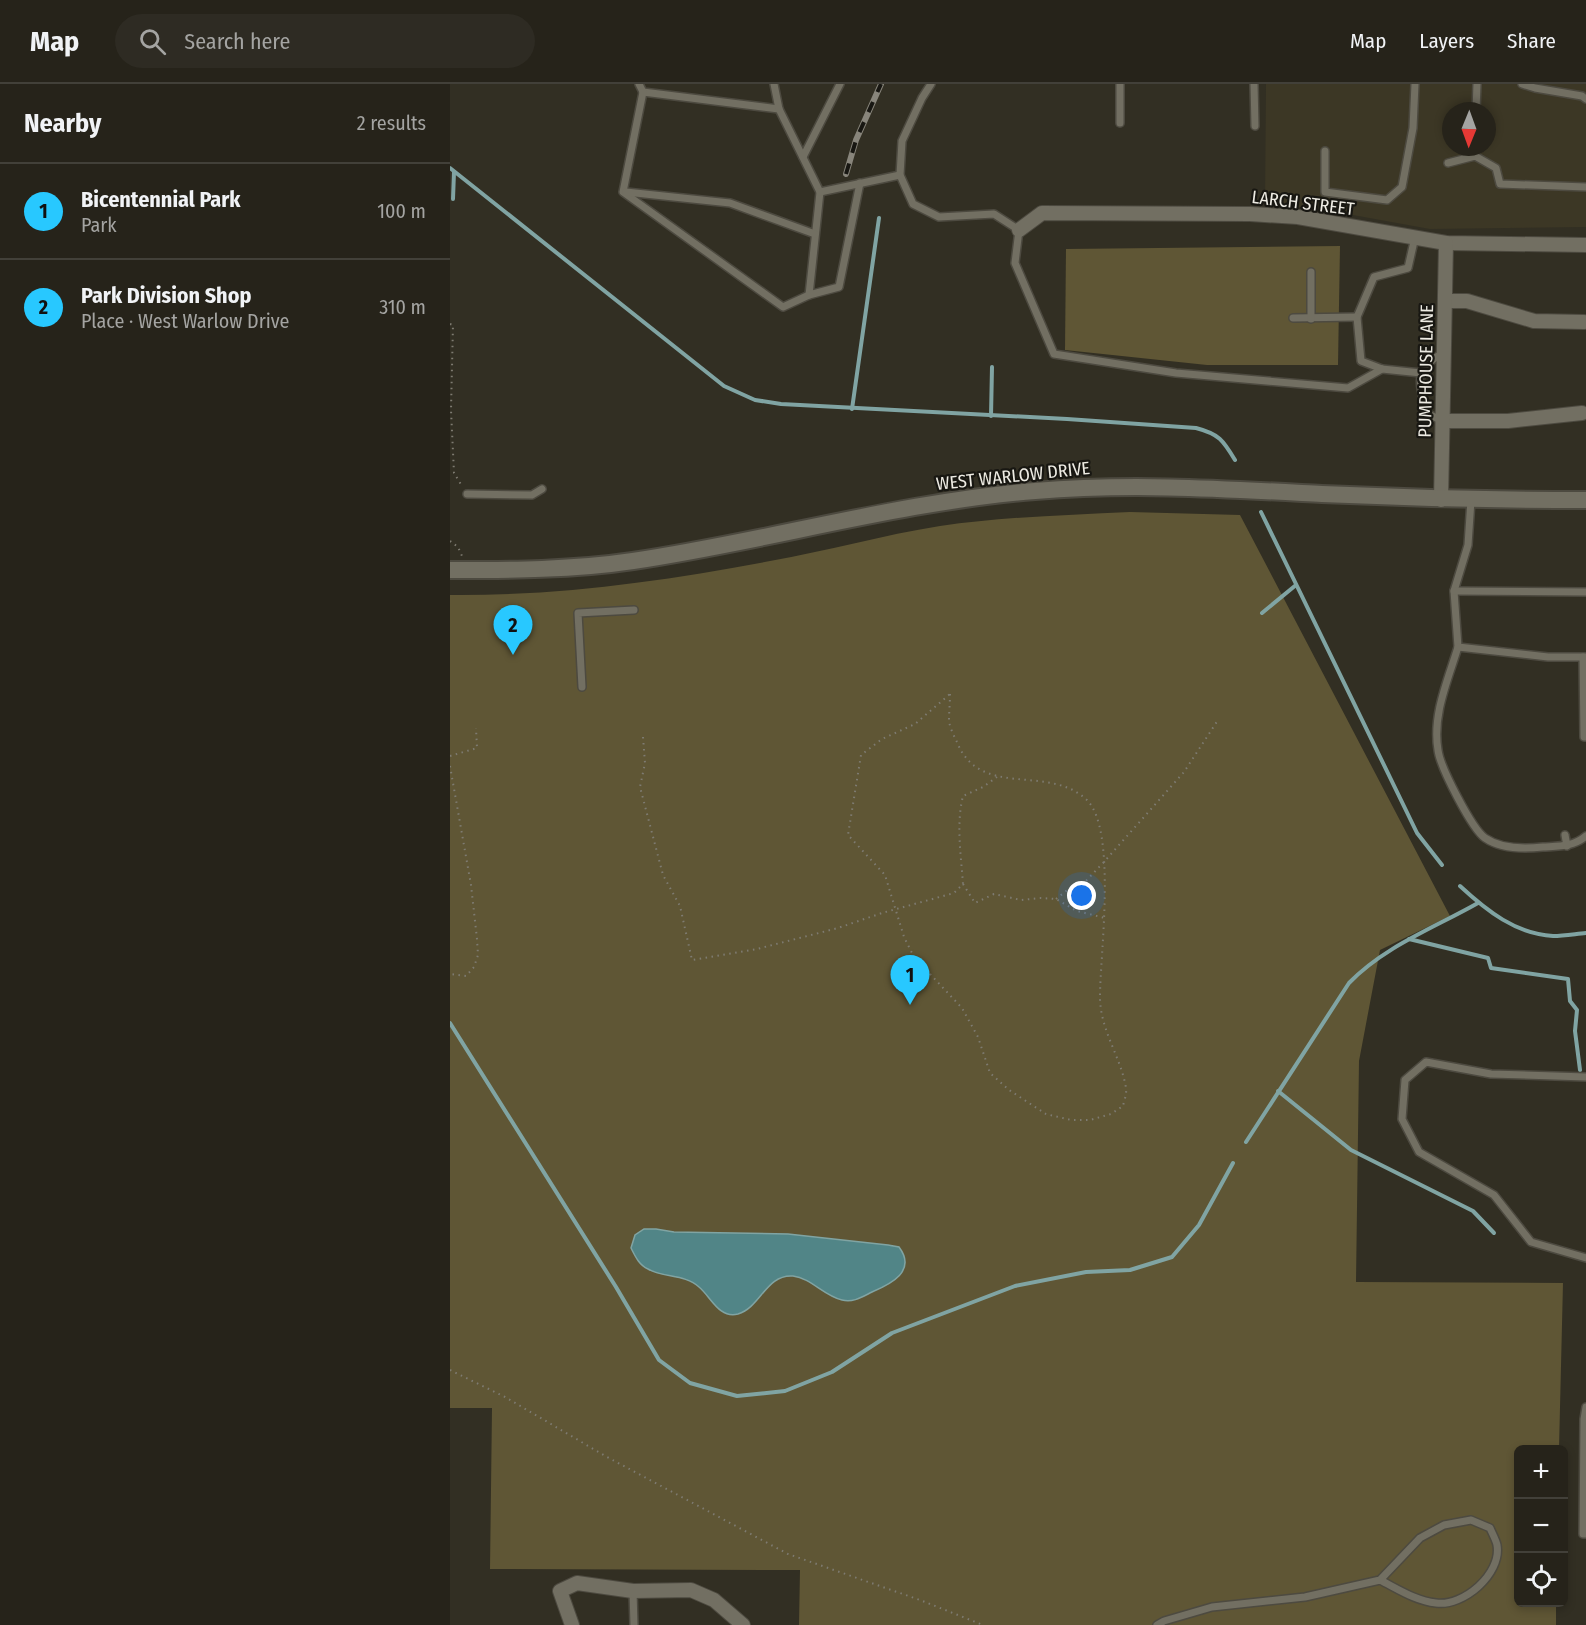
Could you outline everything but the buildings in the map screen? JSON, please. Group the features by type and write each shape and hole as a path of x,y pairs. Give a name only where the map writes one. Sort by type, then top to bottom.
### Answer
{"street":[{"name":"LARCH STREET","path":"1019,230 1042,213 1250,214 1298,217 1446,243 1586,245"},
{"name":"PUMPHOUSE LANE","path":"1441,500 1446,243"},
{"path":"1445,301 1467,302 1534,321 1584,322"},
{"path":"1443,421 1508,421 1582,412"},
{"name":"WEST WARLOW DRIVE","path":"450,570 564,568 633,561 926,504 973,497 1093,487 1154,486 1441,500 1586,500"},
{"path":"572,1625 560,1591 577,1583 633,1592 691,1590 714,1600 743,1625"}],"lane":[{"path":"623,192 643,92 639,84"},
{"path":"774,84 779,109 820,192 809,295"},
{"path":"802,157 840,84"},
{"path":"931,84 902,141 900,175 913,204 939,217 994,214 1019,230 1015,263 1054,354 1176,373 1348,388 1382,369"},
{"path":"1120,84 1120,123"},
{"path":"1254,84 1255,126"},
{"path":"1325,151 1325,192 1387,200 1402,187 1413,128 1415,84"},
{"path":"1476,102 1477,84"},
{"path":"1522,84 1584,96"},
{"path":"643,92 779,109"},
{"path":"1448,163 1475,156 1496,168 1500,184 1586,187"},
{"path":"820,192 900,175"},
{"path":"623,192 783,307 809,295 839,287 861,183"},
{"path":"623,192 730,203 815,234"},
{"path":"1415,237 1408,268 1374,277 1357,317 1361,361 1382,369 1421,373"},
{"path":"1311,272 1311,319"},
{"path":"1293,318 1357,317"},
{"path":"1443,421 1428,414 1421,392 1421,373 1429,360 1444,353"},
{"path":"467,494 532,495 542,489"},
{"path":"1471,500 1468,545 1454,591 1458,647 1438,712 1438,751 1459,802 1485,838 1517,849 1567,846 1586,836"},
{"path":"1454,591 1586,592"},
{"path":"582,687 578,613 634,610"},
{"path":"1458,647 1548,657 1584,657 1584,737 1586,737"},
{"path":"1565,835 1567,846"},
{"path":"1586,1077 1491,1074 1426,1062 1405,1080 1402,1119 1419,1152 1494,1195 1531,1242 1586,1258"},
{"path":"1586,1407 1583,1523 1583,1534 1586,1534"},
{"path":"1157,1625 1212,1607 1305,1597 1380,1580 1420,1538 1444,1525 1472,1520 1490,1528 1497,1545 1497,1559 1487,1577 1472,1593 1452,1602 1437,1604 1414,1597 1380,1580"},
{"path":"633,1592 634,1625"}],"path":[{"path":"450,324 453,325 451,410 453,473 467,494"},
{"path":"950,694 949,723 960,750 970,765 987,774 1042,781 1066,787 1087,801 1098,819 1103,863 1105,918 1100,998 1103,1022 1127,1090 1123,1106 1111,1114 1090,1120 1071,1120 1046,1114 1009,1090 990,1073 978,1037 962,1008 914,957 904,937 885,875 848,835 861,755 882,739 915,724 950,694"},
{"path":"1056,899 1070,888 1083,884 1103,863 1184,772 1218,720"},
{"path":"450,756 477,748 476,728"},
{"path":"643,737 645,763 640,787 663,875 680,906 692,960 757,949 838,928 954,893 963,884"},
{"path":"450,766 471,885 478,955 474,967 466,976 450,974"},
{"path":"998,776 983,787 963,796 960,807 963,884 975,903 994,894 1021,900 1041,897 1056,899 1077,911 1105,918"},
{"path":"450,1370 505,1397 607,1457 788,1554 920,1600 983,1625"}],"shaded area":[{"path":"1266,84 1586,84 1586,227 1430,229 1331,211 1265,203"},
{"path":"1340,246 1338,365 1207,365 1065,350 1066,249"},
{"path":"1130,512 1240,515 1450,916 1380,950 1359,1061 1356,1282 1563,1283 1559,1445 1514,1445 1514,1607 1556,1607 1556,1625 799,1625 800,1570 490,1569 492,1408 450,1408 450,595 531,593 651,581 791,557 940,526 1059,515"}],"water":[{"path":"644,1229 674,1232 788,1234 888,1245 899,1247 904,1255 905,1263 903,1270 894,1281 861,1298 850,1301 835,1298 800,1277 784,1277 770,1285 746,1310 731,1315 720,1310 693,1283 654,1272 642,1265 631,1248 635,1235"}],"waterway":[{"path":"450,168 724,386 755,400 781,404 1196,428 1220,439 1235,460"},
{"path":"453,199 454,172"},
{"path":"852,409 879,218"},
{"path":"991,416 992,367"},
{"path":"1261,512 1417,833 1442,865"},
{"path":"1262,613 1296,585"},
{"path":"1460,886 1503,920 1527,931 1553,936 1586,933"},
{"path":"1246,1142 1349,983 1378,958 1394,948 1478,903"},
{"path":"1409,939 1488,958 1491,968 1568,979 1570,1001 1577,1010 1575,1031 1580,1070"},
{"path":"450,1023 616,1287 659,1360 690,1383 737,1396 785,1391 832,1372 892,1333 1015,1286 1086,1272 1130,1270 1172,1257 1199,1225 1233,1163"},
{"path":"1278,1091 1351,1150 1473,1211 1494,1233"}],"railway":[{"path":"846,174 856,140 881,84"}],"place":[{"name":"Park Division Shop","path":"513,655"},
{"name":"Bicentennial Park","path":"910,1005"}]}
